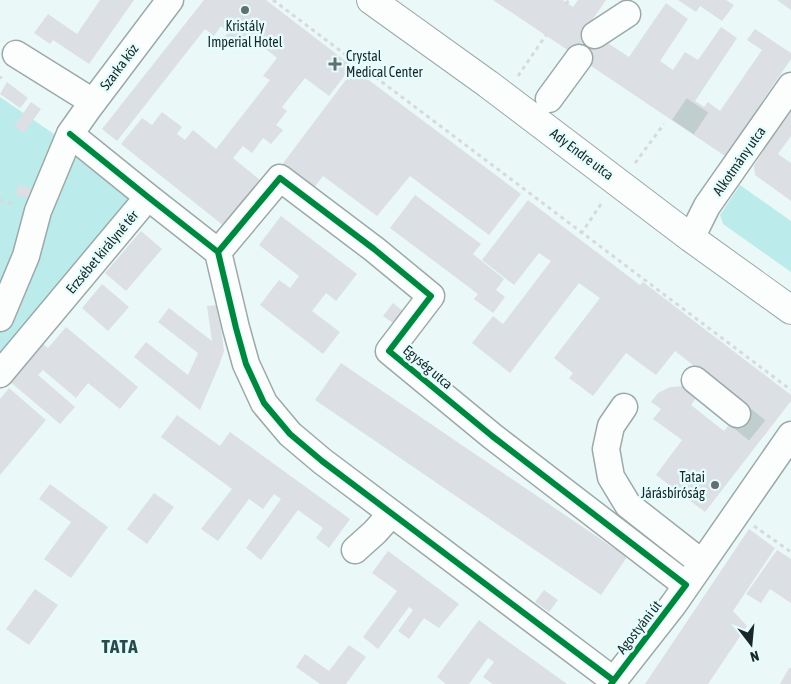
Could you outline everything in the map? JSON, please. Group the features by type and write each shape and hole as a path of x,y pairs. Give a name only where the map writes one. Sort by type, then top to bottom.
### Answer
{"main road":[{"name":"Ady Endre utca","path":"371,0 504,96 691,238 791,310"}],"street":[{"name":"Szarka köz","path":"70,134 92,102 170,0"},
{"path":"596,35 627,14"},
{"path":"16,54 92,102"},
{"path":"548,99 579,58"},
{"name":"Alkotmány utca","path":"691,238 707,206 791,86"},
{"path":"0,318 26,256 38,211 70,134"},
{"name":"Erzsébet királyné tér","path":"0,374 9,347 148,198 70,134"},
{"name":"Egység utca","path":"218,252 280,178 374,248 431,296 389,351 492,436 686,585"},
{"path":"148,198 218,252 246,364 264,403 290,434 322,461 612,682"},
{"path":"695,380 737,414"},
{"path":"624,407 611,426 606,449 611,477 628,505 702,562"},
{"name":"Agostyáni út","path":"612,682 702,562 778,441"},
{"path":"355,550 391,514"}],"path":[{"path":"273,0 791,390"},
{"path":"518,76 546,35"},
{"path":"635,163 664,124"},
{"path":"582,234 605,198"},
{"path":"748,523 791,552"}],"shaded area":[{"path":"0,97 73,147 155,211 66,309 0,354"},
{"path":"740,185 791,221 791,272 723,224 720,215"}],"building":[{"path":"100,0 134,0 89,64 53,40 50,44 34,33 48,14 77,34"},
{"name":"Kristály Imperial Hotel","path":"204,0 266,0 352,66 329,96 305,78 282,107 287,111 276,125 283,130 271,144 263,138 252,153 243,146 233,158 265,184 229,230 121,144 142,118 152,125 162,112 182,127 177,134 185,140 193,130 216,149 270,80 263,76 277,58 247,34 236,48 223,38 229,32 221,26 214,36 205,29 117,141 102,129"},
{"path":"493,0 563,0 573,7 578,0 606,0 586,29 629,57 666,3 688,19 660,61 673,70 685,52 698,60 721,27 737,38 695,101 704,107 708,102 720,111 762,50 747,40 755,29 791,53 791,59 725,156"},
{"path":"678,0 726,0 734,5 722,21 700,6 696,12"},
{"path":"777,0 791,0 791,10"},
{"path":"354,69 521,194 489,235 410,176 377,216 323,176 313,189 281,166"},
{"path":"7,82 28,98 20,108 0,94"},
{"path":"31,102 41,109 24,133 14,126"},
{"path":"791,107 791,136 778,154 791,163 791,201 755,175 754,166"},
{"path":"18,185 31,188 29,198 16,196"},
{"path":"415,195 481,244 473,254 504,279 496,290 505,297 493,313 474,299 478,294 390,228"},
{"path":"528,200 640,285 643,282 791,395 791,401 705,512 656,475 682,440 653,419 661,409 651,402 658,393 670,387 685,386 699,394 691,405 724,431 744,405 675,351 656,375 626,353 593,396 569,378 573,373 554,358 600,298 579,283 510,373 472,343 493,316 503,324 551,261 539,253 514,285 482,260"},
{"path":"281,216 357,274 336,301 326,293 312,311 340,332 323,354 260,305 279,280 290,288 299,276 259,245"},
{"path":"141,231 162,249 126,291 105,273"},
{"path":"102,284 129,307 108,331 82,308"},
{"path":"393,303 403,311 393,323 383,316"},
{"path":"218,305 224,351 200,410 134,357 146,342 188,375 198,353 158,322 169,308 212,341 207,306"},
{"path":"66,327 138,387 120,409 88,383 76,398 43,370 38,375 75,407 60,424 8,380 41,342 48,348"},
{"path":"341,363 627,557 601,595 315,400"},
{"path":"9,388 46,420 0,475 0,399"},
{"path":"177,415 220,446 230,432 350,519 329,548 316,538 323,528 298,510 261,560 246,548 281,499 274,494 263,509 249,499 218,541 201,529 232,489 161,437"},
{"path":"50,484 108,527 71,578 44,559 71,522 39,499"},
{"path":"154,493 174,507 147,544 127,529"},
{"path":"749,529 775,548 733,611 747,626 708,684 645,684"},
{"path":"777,550 791,559 791,603 770,589 761,603 746,594"},
{"path":"388,551 459,604 439,628 424,618 409,639 398,631 413,610 409,607 378,649 363,637 397,591 372,573"},
{"path":"35,589 58,605 29,645 6,629"},
{"path":"544,590 558,600 549,612 535,602"},
{"path":"479,620 567,684 493,684 483,677 494,662 488,658 469,684 446,684 437,677"},
{"path":"349,645 366,657 346,684 320,684 296,667 305,654 329,671"},
{"path":"789,668 791,668 791,684 780,684"}],"tunnel":[{"path":"683,127 699,103"},
{"path":"737,414 764,436"}],"cycle path":[{"path":"70,134 218,252 246,364 264,403 290,434 322,461 613,680"},
{"path":"218,252 280,178 374,249 431,296 389,351 492,436 686,585 611,684"}],"place":[{"name":"Kristály Imperial Hotel","path":"245,10"},
{"name":"Crystal Medical Center","path":"335,64"},
{"name":"Tatai Járásbíróság","path":"715,485"}],"district":[{"name":"TATA","path":"120,646"}]}
